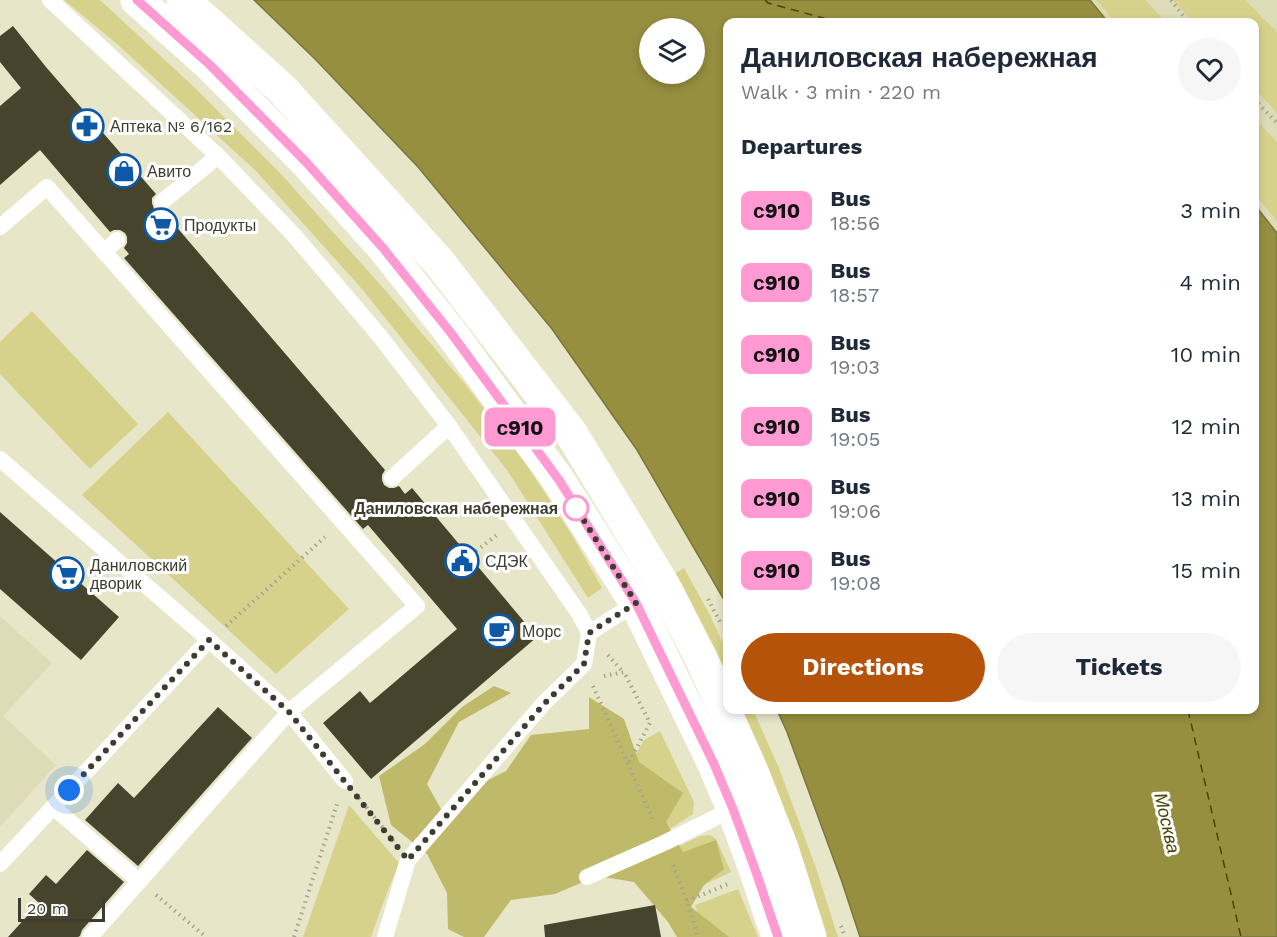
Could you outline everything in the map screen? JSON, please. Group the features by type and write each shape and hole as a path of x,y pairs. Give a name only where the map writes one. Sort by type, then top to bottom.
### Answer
{"main road":[{"path":"137,0 210,65 306,162 383,248 451,333 559,480 636,603 714,764 733,809 778,937"},
{"path":"183,0 282,89 439,262 571,433 664,586 723,707"},
{"path":"726,714 782,848 810,937"}],"lane":[{"path":"50,0 218,156 293,234 379,335 449,426 580,615 589,633 587,671 544,704 408,860 385,937"},
{"path":"162,202 218,156"},
{"path":"0,227 47,187 344,519 417,606 289,712 90,937"},
{"path":"104,252 117,240"},
{"path":"392,478 449,426"},
{"path":"0,459 289,712 345,781"},
{"path":"589,633 636,603"},
{"path":"0,864 209,640"},
{"path":"53,807 139,881"},
{"path":"587,877 733,809"}],"path":[{"path":"1171,0 1185,18"},
{"path":"1259,104 1277,123"},
{"path":"209,640 344,519"},
{"path":"628,763 650,723 624,672 587,671 628,763 664,843 687,901 698,937"},
{"path":"345,781 408,860"},
{"path":"294,937 345,781"},
{"path":"139,881 206,937"},
{"path":"687,901 734,881"}],"shaded area":[{"path":"64,0 100,0 193,86 280,173 386,291 465,384 529,468 575,540 602,588 588,598 507,470 362,289 256,171 117,44"},
{"path":"1090,0 1277,0 1277,233 1259,210 1259,18 1105,18"},
{"path":"1096,0 1145,0 1162,18 1112,18"},
{"path":"1173,0 1245,0 1277,32 1277,113 1259,93 1259,18 1189,18"},
{"path":"1259,123 1277,142 1277,221 1259,199"},
{"path":"32,311 138,424 90,469 0,374 0,342"},
{"path":"168,412 349,609 276,674 82,495"},
{"path":"684,568 710,615 723,644 723,675 673,575"},
{"path":"0,616 52,663 3,716 56,765 0,827"},
{"path":"494,686 511,693 459,722 427,784 442,811 468,790 506,771 531,735 589,729 589,697 624,719 639,762 683,793 666,822 683,852 716,840 724,869 704,885 691,907 729,937 677,937 668,922 634,882 597,876 555,894 511,900 484,937 464,937 448,929 447,893 427,854 391,825 379,776 425,744 462,707"},
{"path":"742,714 755,714 779,768 816,868 838,937 826,937 806,870"},
{"path":"660,731 694,802 693,814 668,830 634,757 644,740"},
{"path":"349,805 399,863 371,937 303,937"},
{"path":"710,835 716,839 731,872 691,891 673,849 700,836"},
{"path":"738,889 758,937 705,937 695,905"}],"water":[{"path":"254,0 1090,0 1105,18 723,18 723,598 637,450 552,329 418,167 315,59"},
{"name":"Москва","path":"1259,210 1277,233 1277,937 860,937 779,714 1259,714"}],"building":[{"path":"13,26 156,194 152,198 154,209 159,212 169,210 173,213 168,217 385,470 382,475 384,485 389,488 399,486 405,494 412,488 537,637 371,779 323,723 360,691 370,703 457,629 368,525 363,529 124,258 129,254 124,248 127,243 125,233 120,230 110,232 40,150 0,185 0,106 21,88 0,62 0,36"},
{"path":"0,512 119,617 81,660 0,589"},
{"path":"218,707 252,738 138,866 85,820 118,783 134,798"},
{"path":"87,850 124,882 82,930 80,936 8,937 39,903 29,894 46,875 56,884"},
{"path":"655,905 661,937 545,937 544,925"}],"ferry route":[{"path":"765,0 768,3 823,18"},
{"path":"1189,714 1241,937"}],"bus line":[{"name":"с910","path":"137,0 210,65 306,162 383,248 451,333 559,480 636,603 714,764 733,809 778,937"}],"place":[{"name":"Аптека № 6/162","path":"87,126"},
{"name":"Авито","path":"124,171"},
{"name":"Продукты","path":"161,225"},
{"name":"Даниловская набережная","path":"576,508"},
{"name":"СДЭК","path":"462,561"},
{"name":"Даниловский дворик","path":"67,574"},
{"name":"Морс","path":"499,631"}],"route":[{"path":"69,790 209,640 289,712 408,860 544,704 584,664 589,633 636,603 576,508"}]}
